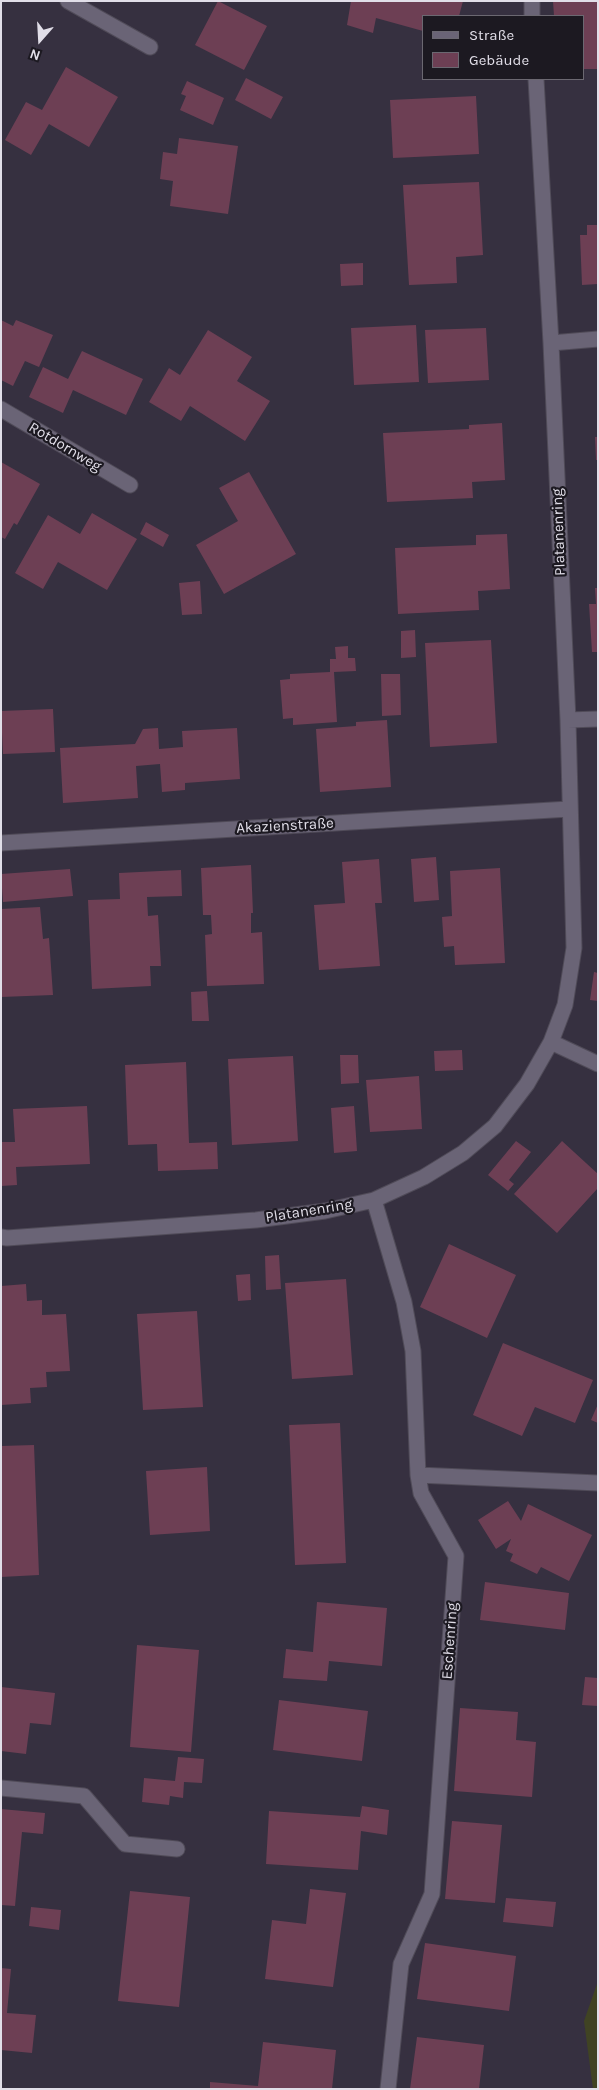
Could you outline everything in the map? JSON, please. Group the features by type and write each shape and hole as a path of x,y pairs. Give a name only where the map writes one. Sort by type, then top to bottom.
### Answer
{"street":[{"path":"68,1 150,48"},
{"path":"532,1 532,15"},
{"name":"Platanenring","path":"1,1237 120,1231 190,1226 209,1222 256,1220 325,1211 374,1200 424,1177 463,1153 495,1126 528,1084 551,1042 565,1005 574,948 568,720 551,343 536,80"},
{"path":"551,343 598,339"},
{"name":"Rotdornweg","path":"1,409 130,485"},
{"path":"568,720 598,719"},
{"name":"Akazienstraße","path":"1,843 569,809"},
{"path":"551,1042 598,1064"},
{"name":"Eschenring","path":"374,1200 404,1302 413,1351 418,1475 421,1493 456,1556 432,1894 401,1964 388,2089"},
{"path":"418,1475 598,1483"},
{"path":"1,1788 84,1796 125,1844 177,1849"}],"green space":[{"path":"598,1981 598,2089 593,2089 584,2021"}],"building":[{"path":"218,1 267,26 244,70 195,45"},
{"path":"351,1 463,1 459,15 422,15 422,31 376,18 373,33 347,25"},
{"path":"553,1 598,1 598,69 584,69 584,15 554,15"},
{"path":"66,67 118,97 89,147 49,124 31,155 5,140 26,102 42,110"},
{"path":"246,78 283,97 271,119 235,100"},
{"path":"187,81 224,98 213,125 180,110 186,96 181,94"},
{"path":"476,96 479,154 393,158 390,100"},
{"path":"179,138 238,146 228,214 170,206 173,181 160,179 163,152 177,154"},
{"path":"479,182 483,255 456,257 457,283 409,285 403,185"},
{"path":"587,225 598,225 598,284 582,285 580,235 587,235"},
{"path":"363,263 363,285 341,286 340,264"},
{"path":"1,320 13,326 16,320 53,335 39,367 25,361 13,386 1,380"},
{"path":"416,325 419,382 354,385 351,328"},
{"path":"486,328 489,380 428,383 425,330"},
{"path":"208,330 252,357 237,381 270,401 245,441 190,406 181,421 149,402 169,368 180,375"},
{"path":"82,351 143,379 126,415 73,390 63,413 29,397 43,367 68,379"},
{"path":"502,423 505,480 472,482 473,498 387,502 383,433 469,429 469,425"},
{"path":"595,437 598,437 598,460 596,460"},
{"path":"1,462 40,484 17,525 14,523 5,539 1,537"},
{"path":"249,472 296,554 224,594 196,545 238,521 219,488"},
{"path":"92,513 137,539 107,590 58,562 43,589 15,573 48,515 80,534"},
{"path":"146,522 169,535 163,547 140,534"},
{"path":"507,534 510,589 478,591 479,610 398,614 395,548 476,545 476,535"},
{"path":"200,581 202,614 182,615 179,583"},
{"path":"595,588 598,588 598,652 592,652 589,604 596,604"},
{"path":"415,630 416,657 401,658 401,631"},
{"path":"491,640 497,743 430,747 425,643"},
{"path":"348,646 348,658 355,658 356,671 334,672 337,722 293,725 293,718 283,719 280,680 290,679 290,674 330,672 330,659 336,659 335,647"},
{"path":"381,674 400,674 401,715 382,716"},
{"path":"53,709 55,752 3,754 1,711"},
{"path":"387,720 391,787 320,792 316,729 356,726 356,722"},
{"path":"158,728 159,749 183,747 182,731 237,728 240,779 185,783 185,790 162,792 160,764 136,766 138,798 63,803 60,748 135,744 143,729"},
{"path":"436,857 439,900 414,902 411,859"},
{"path":"379,859 382,903 375,903 380,966 319,970 314,905 345,903 342,862"},
{"path":"251,865 253,913 251,913 251,933 262,932 264,984 207,986 205,935 212,934 211,915 203,915 201,868"},
{"path":"500,868 505,963 455,965 454,946 444,947 442,917 452,916 450,871"},
{"path":"70,869 73,896 3,902 1,874"},
{"path":"181,870 182,896 147,897 148,916 158,915 161,966 150,966 151,986 92,989 88,900 120,899 119,873"},
{"path":"40,907 43,939 49,938 53,995 1,997 1,909"},
{"path":"594,972 598,973 598,1001 590,1000"},
{"path":"207,991 209,1021 192,1021 191,992"},
{"path":"462,1050 463,1070 435,1071 434,1051"},
{"path":"340,1055 358,1055 359,1083 341,1084"},
{"path":"293,1056 298,1141 232,1145 228,1059"},
{"path":"186,1062 189,1143 217,1142 218,1169 158,1171 157,1144 128,1145 125,1065"},
{"path":"419,1076 422,1129 370,1132 366,1080"},
{"path":"87,1106 90,1164 16,1167 17,1185 1,1186 1,1142 15,1142 13,1109"},
{"path":"354,1106 357,1151 334,1153 331,1108"},
{"path":"516,1141 531,1152 509,1180 514,1184 508,1191 488,1175"},
{"path":"562,1141 598,1174 598,1188 557,1233 514,1194"},
{"path":"449,1244 516,1275 487,1338 420,1307"},
{"path":"279,1255 281,1289 266,1290 265,1256"},
{"path":"250,1274 251,1300 238,1301 236,1275"},
{"path":"346,1279 353,1375 292,1379 285,1283"},
{"path":"26,1284 27,1301 42,1300 42,1315 66,1314 70,1371 46,1372 47,1387 30,1388 31,1403 1,1405 1,1286"},
{"path":"197,1311 203,1407 143,1410 137,1314"},
{"path":"503,1343 593,1380 575,1423 535,1407 522,1436 473,1415"},
{"path":"598,1404 598,1423 591,1420"},
{"path":"340,1423 346,1563 295,1565 289,1425"},
{"path":"34,1445 39,1575 1,1577 1,1446"},
{"path":"207,1467 210,1531 150,1535 146,1471"},
{"path":"508,1501 521,1521 528,1504 592,1535 569,1581 541,1567 537,1574 510,1561 513,1554 506,1551 511,1539 496,1549 478,1520"},
{"path":"485,1582 569,1593 565,1630 480,1620"},
{"path":"317,1602 387,1608 382,1666 329,1661 327,1681 283,1678 286,1649 313,1652"},
{"path":"137,1645 199,1650 191,1752 130,1747"},
{"path":"585,1677 598,1678 598,1706 582,1705"},
{"path":"1,1687 55,1693 51,1725 30,1723 26,1754 1,1751"},
{"path":"279,1700 368,1711 362,1761 273,1750"},
{"path":"460,1708 518,1712 516,1740 536,1742 532,1797 454,1791"},
{"path":"178,1757 204,1759 202,1783 184,1782 183,1798 170,1796 169,1805 142,1802 144,1778 175,1781"},
{"path":"362,1806 389,1810 387,1835 361,1831 358,1870 266,1864 269,1811 360,1817"},
{"path":"1,1809 45,1813 43,1834 22,1832 15,1906 1,1905"},
{"path":"452,1821 502,1825 495,1903 445,1899"},
{"path":"310,1889 346,1893 333,1987 265,1979 272,1920 306,1924"},
{"path":"130,1891 190,1897 179,2007 118,2001"},
{"path":"506,1898 556,1902 553,1927 503,1922"},
{"path":"31,1907 61,1910 59,1930 29,1926"},
{"path":"425,1943 516,1956 509,2011 417,1999"},
{"path":"1,1968 11,1969 7,2013 36,2015 32,2053 1,2050"},
{"path":"417,2037 484,2045 479,2089 410,2089"},
{"path":"263,2042 336,2050 332,2089 210,2089 210,2082 258,2086"}]}
